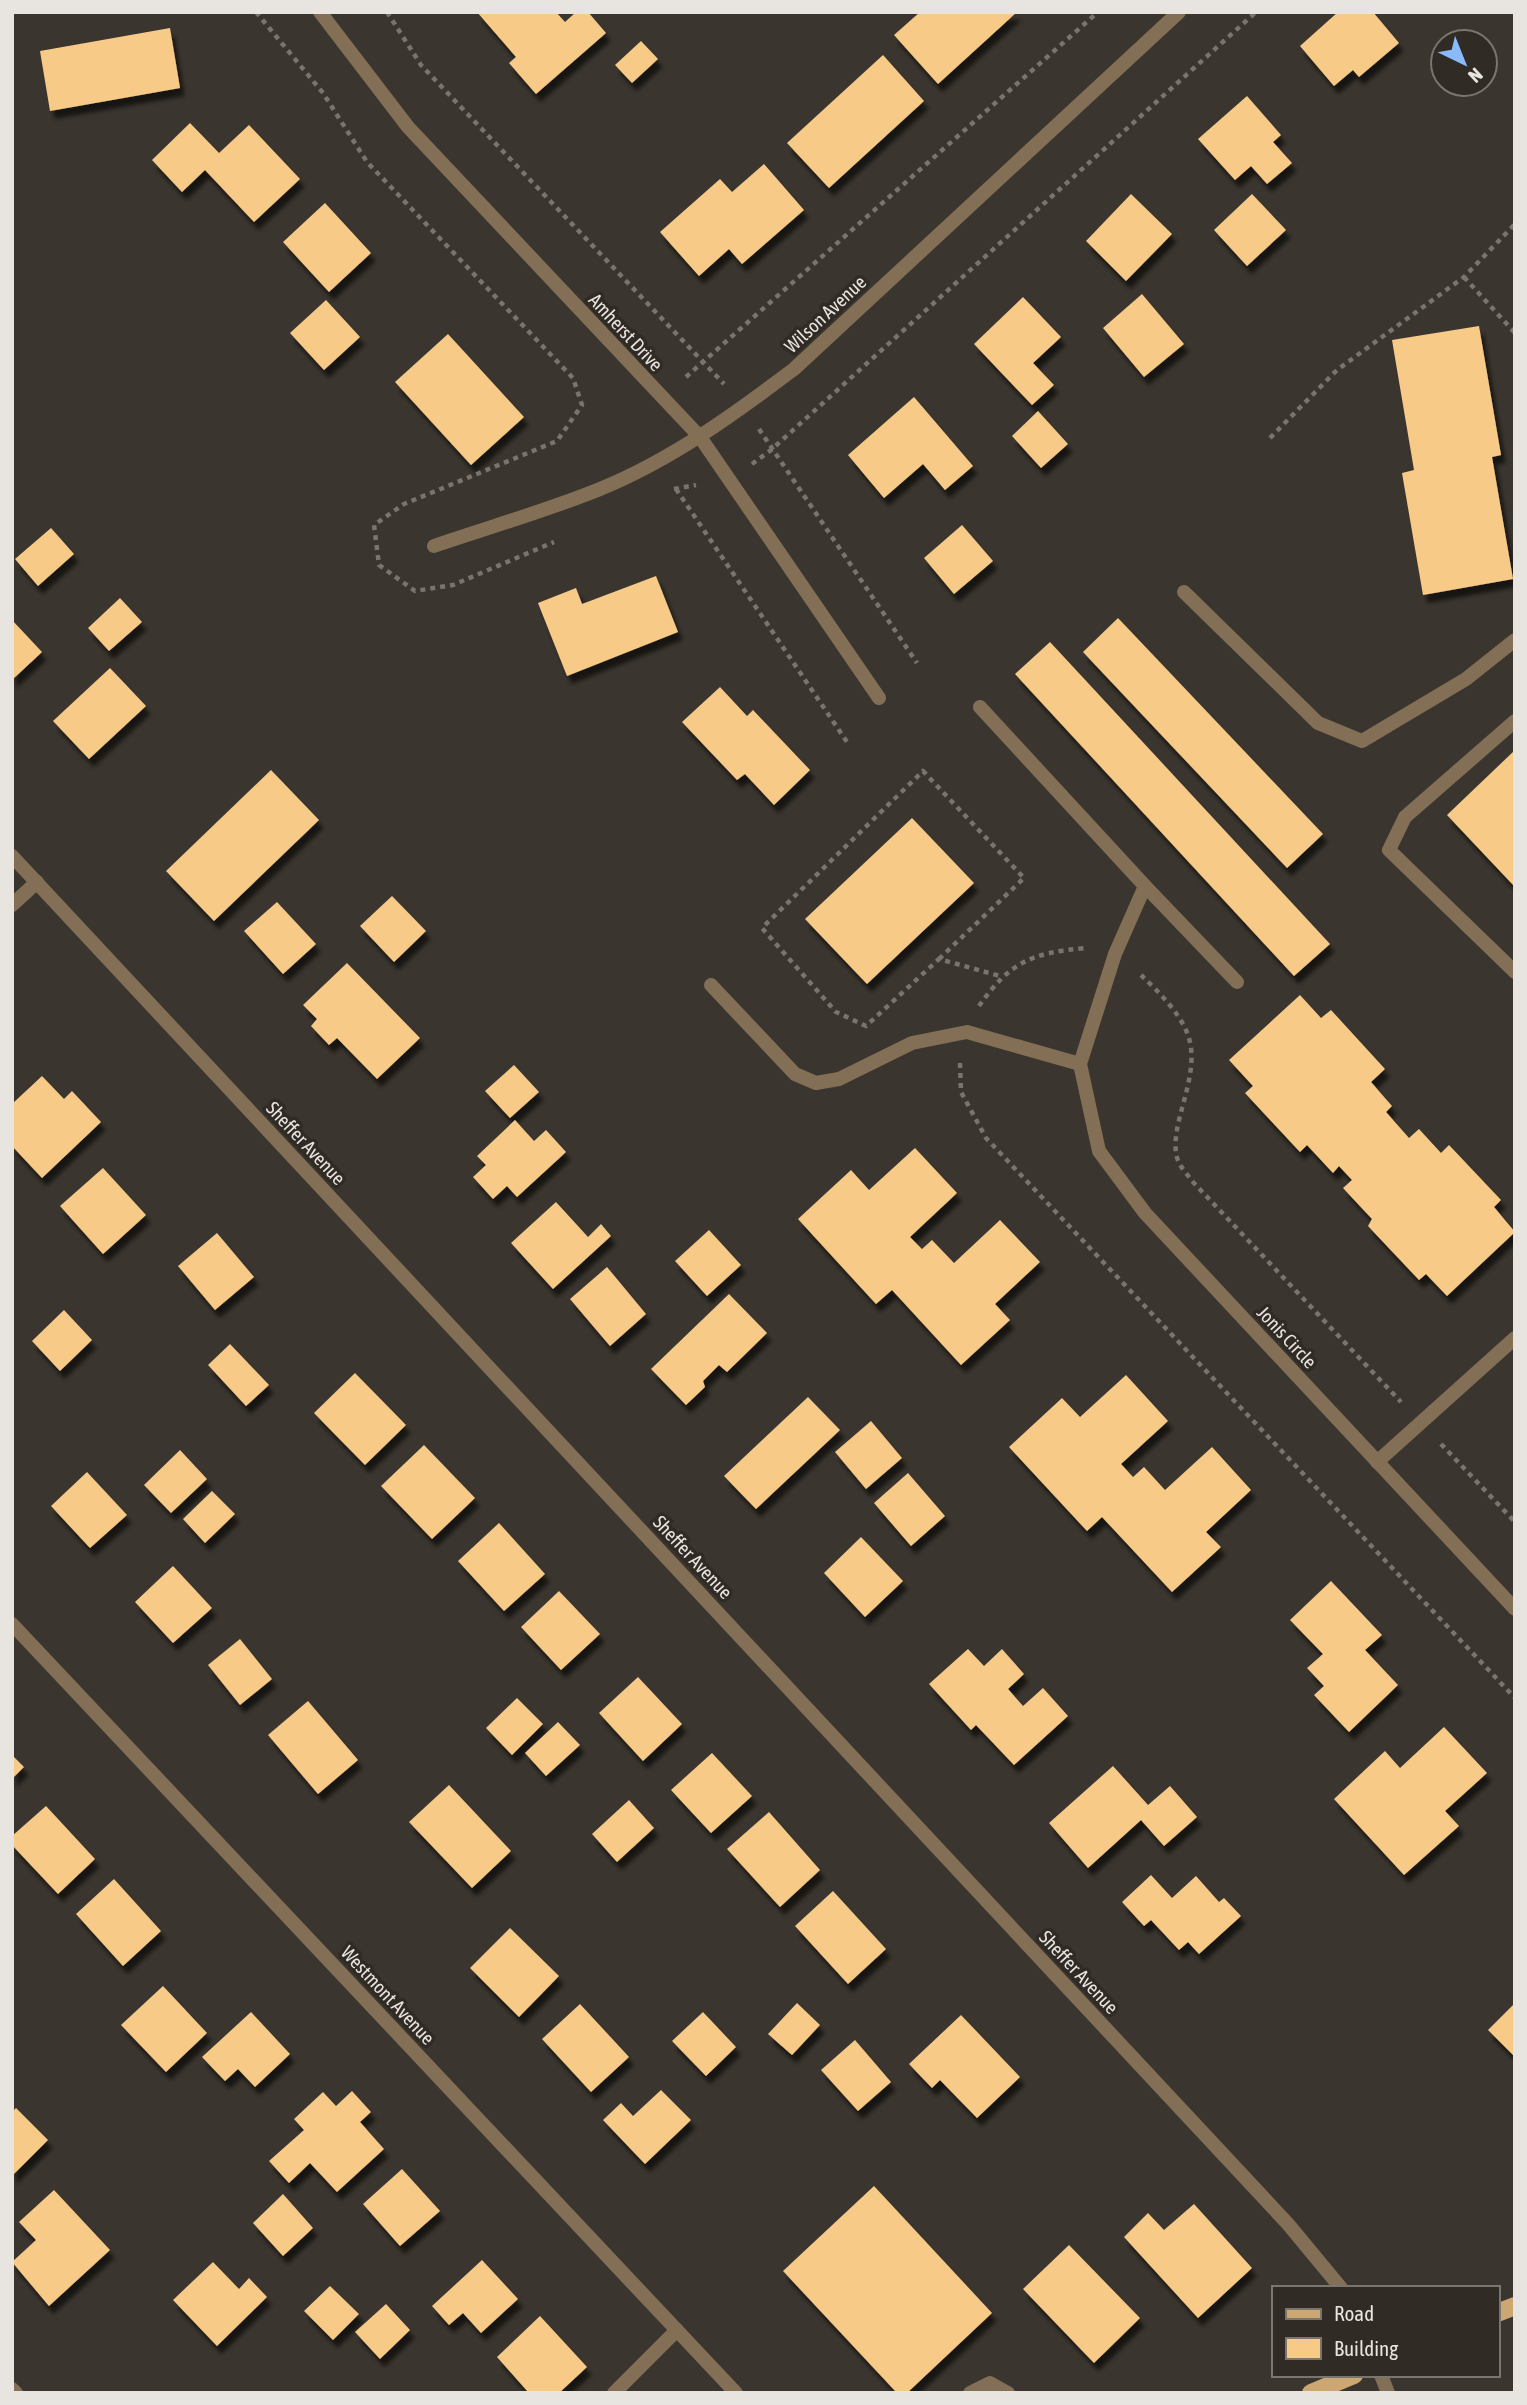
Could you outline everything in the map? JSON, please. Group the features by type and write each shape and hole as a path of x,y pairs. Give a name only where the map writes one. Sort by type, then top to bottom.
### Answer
{"main road":[{"path":"1311,2393 1349,2377"}],"street":[{"name":"Amherst Drive","path":"320,12 408,127 700,438 731,479 879,698"},
{"name":"Wilson Avenue","path":"434,547 601,488 700,438 745,406 794,369 1179,12"},
{"path":"1184,592 1318,723 1363,741 1466,679 1515,640"},
{"path":"980,707 1145,887 1237,982"},
{"path":"1515,721 1405,817 1389,850 1515,972"},
{"name":"Sheffer Avenue","path":"12,856 1288,2224 1339,2286"},
{"path":"12,905 37,882"},
{"path":"711,985 795,1074 816,1083 839,1079 912,1043 967,1032 1080,1064 1115,954 1145,887"},
{"name":"Jonis Circle","path":"1080,1064 1098,1151 1145,1213 1515,1609"},
{"path":"1377,1462 1515,1338"},
{"name":"Westmont Avenue","path":"12,1624 736,2393"},
{"path":"614,2393 677,2330"},
{"path":"970,2393 990,2383 1008,2393"},
{"path":"12,2389 16,2393"}],"path":[{"path":"256,12 323,93 366,162 573,378 582,405 557,441 404,505 374,526 379,565 415,592 453,585 565,537"},
{"path":"387,12 421,65 745,406 771,450 918,663"},
{"path":"661,398 704,363 1098,12"},
{"path":"664,494 676,489 731,479 771,450 1256,12"},
{"path":"1270,438 1337,370 1464,278 1515,224"},
{"path":"1464,278 1515,333"},
{"path":"676,489 847,743"},
{"path":"923,771 1024,878 939,959 866,1026 836,1012 762,928 923,771"},
{"path":"939,959 1000,976"}],"building":[{"path":"477,12 556,12 565,22 576,12 588,12 606,33 536,94 509,63 516,57"},
{"path":"920,12 1017,12 938,84 894,35"},
{"path":"1338,12 1373,12 1399,43 1359,77 1353,70 1334,86 1300,46"},
{"path":"170,28 180,88 50,111 40,51"},
{"path":"641,41 658,59 632,83 615,65"},
{"path":"883,55 924,101 829,188 787,143"},
{"path":"1247,96 1281,135 1273,142 1292,163 1267,184 1251,166 1235,180 1198,139"},
{"path":"190,123 219,153 249,125 300,179 254,222 205,170 182,192 152,160"},
{"path":"764,164 804,210 742,264 729,249 699,276 660,232 720,179 732,192"},
{"path":"1131,194 1172,234 1126,281 1086,241"},
{"path":"1252,194 1286,230 1247,266 1214,230"},
{"path":"325,203 371,253 329,292 283,242"},
{"path":"1142,294 1184,344 1144,377 1103,328"},
{"path":"1023,297 1061,337 1033,363 1054,385 1032,405 974,344"},
{"path":"326,300 360,337 324,370 290,333"},
{"path":"1479,326 1501,455 1492,457 1513,579 1423,595 1402,473 1414,470 1392,340"},
{"path":"448,334 524,417 471,465 395,382"},
{"path":"914,397 973,466 945,490 923,464 884,498 848,455"},
{"path":"1038,411 1068,444 1041,468 1012,436"},
{"path":"962,525 993,561 954,594 924,558"},
{"path":"51,528 74,554 38,586 15,559"},
{"path":"656,576 678,632 567,676 538,603 576,588 582,604"},
{"path":"120,598 142,622 109,651 88,628"},
{"path":"1118,618 1323,834 1287,868 1083,652"},
{"path":"12,620 42,652 12,680"},
{"path":"1050,642 1330,944 1294,976 1015,674"},
{"path":"110,668 146,706 89,759 53,721"},
{"path":"720,687 747,716 753,710 810,770 774,805 745,774 737,780 682,722"},
{"path":"1515,750 1515,887 1447,815"},
{"path":"271,770 319,820 214,921 166,871"},
{"path":"912,818 974,883 867,984 805,919"},
{"path":"392,896 426,931 394,962 360,926"},
{"path":"277,902 316,944 283,974 244,931"},
{"path":"347,963 420,1038 377,1079 337,1038 329,1045 311,1026 317,1019 303,1005"},
{"path":"1300,995 1321,1018 1331,1010 1385,1069 1371,1082 1392,1106 1386,1112 1409,1138 1419,1129 1441,1153 1449,1145 1501,1200 1494,1207 1515,1232 1447,1296 1426,1274 1419,1280 1368,1226 1372,1219 1343,1188 1352,1180 1339,1166 1333,1173 1307,1145 1300,1152 1245,1093 1253,1086 1229,1060"},
{"path":"514,1065 539,1092 510,1118 485,1091"},
{"path":"42,1076 64,1099 72,1091 101,1122 42,1178 12,1146 12,1104"},
{"path":"515,1120 534,1141 546,1130 566,1152 517,1197 507,1186 493,1199 473,1177 486,1165 477,1156"},
{"path":"915,1148 957,1193 910,1237 922,1249 932,1240 954,1263 1000,1220 1040,1262 995,1304 1010,1320 961,1365 892,1290 876,1304 798,1219 851,1170 869,1190"},
{"path":"103,1168 146,1215 103,1254 60,1206"},
{"path":"556,1202 588,1237 601,1224 611,1236 553,1289 511,1243"},
{"path":"709,1230 741,1265 707,1296 675,1261"},
{"path":"217,1233 254,1277 215,1310 178,1266"},
{"path":"607,1267 646,1314 610,1346 570,1299"},
{"path":"729,1294 767,1333 727,1372 719,1365 703,1381 705,1387 686,1405 651,1369"},
{"path":"64,1310 92,1340 60,1371 32,1341"},
{"path":"230,1344 269,1385 246,1406 208,1365"},
{"path":"355,1373 406,1425 365,1465 314,1413"},
{"path":"1126,1375 1168,1421 1121,1464 1133,1477 1144,1467 1165,1490 1212,1447 1251,1490 1206,1532 1221,1547 1172,1592 1102,1517 1087,1531 1009,1447 1062,1398 1080,1417"},
{"path":"808,1397 840,1430 756,1509 724,1476"},
{"path":"871,1421 902,1458 866,1489 835,1452"},
{"path":"424,1445 475,1498 432,1539 381,1486"},
{"path":"180,1450 207,1479 171,1513 144,1485"},
{"path":"87,1472 127,1515 90,1548 51,1506"},
{"path":"908,1473 945,1516 911,1546 874,1503"},
{"path":"212,1491 235,1514 205,1543 183,1519"},
{"path":"499,1523 545,1574 504,1611 458,1561"},
{"path":"861,1537 903,1581 865,1617 824,1573"},
{"path":"173,1566 212,1608 173,1643 135,1602"},
{"path":"1331,1581 1382,1635 1365,1650 1398,1685 1349,1732 1314,1695 1324,1686 1307,1668 1323,1654 1290,1620"},
{"path":"559,1591 600,1634 561,1670 521,1627"},
{"path":"240,1639 272,1679 240,1705 208,1665"},
{"path":"968,1649 984,1666 1002,1649 1024,1674 1008,1689 1023,1706 1043,1688 1068,1716 1014,1765 976,1725 971,1730 929,1684"},
{"path":"638,1677 682,1724 643,1761 599,1713"},
{"path":"517,1698 543,1724 512,1755 486,1728"},
{"path":"308,1701 358,1760 318,1794 268,1735"},
{"path":"558,1722 580,1745 546,1776 525,1753"},
{"path":"1444,1727 1487,1773 1445,1811 1459,1826 1404,1875 1334,1799 1385,1751 1400,1768"},
{"path":"712,1753 752,1796 711,1833 671,1790"},
{"path":"12,1755 24,1767 12,1779"},
{"path":"1113,1766 1148,1805 1170,1786 1197,1817 1164,1846 1141,1820 1088,1868 1049,1823"},
{"path":"449,1785 511,1851 472,1888 409,1822"},
{"path":"629,1800 654,1828 617,1862 592,1834"},
{"path":"46,1806 95,1859 58,1894 12,1845 12,1836"},
{"path":"769,1812 820,1870 780,1907 727,1849"},
{"path":"1151,1875 1172,1898 1196,1876 1219,1902 1224,1898 1241,1916 1199,1954 1188,1942 1179,1950 1151,1920 1144,1926 1122,1902"},
{"path":"114,1879 161,1931 123,1966 76,1914"},
{"path":"833,1891 886,1949 848,1984 795,1926"},
{"path":"510,1928 559,1976 519,2017 470,1968"},
{"path":"163,1986 207,2033 166,2072 121,2025"},
{"path":"797,2003 820,2025 792,2055 768,2034"},
{"path":"1515,2003 1515,2057 1488,2030"},
{"path":"580,2004 629,2057 591,2092 542,2039"},
{"path":"251,2012 290,2054 255,2087 238,2069 225,2081 202,2057"},
{"path":"703,2012 736,2047 706,2076 672,2041"},
{"path":"961,2015 1020,2077 977,2118 940,2080 932,2088 909,2064"},
{"path":"855,2040 891,2082 858,2111 821,2070"},
{"path":"661,2090 691,2120 645,2164 603,2120 621,2103 633,2116"},
{"path":"352,2091 371,2112 360,2122 384,2149 337,2192 310,2163 289,2183 269,2161 304,2130 294,2119 323,2092 336,2106"},
{"path":"16,2108 48,2140 12,2176 12,2112"},
{"path":"402,2169 440,2211 400,2246 363,2204"},
{"path":"874,2186 992,2313 907,2393 897,2393 783,2271"},
{"path":"54,2190 110,2250 49,2306 12,2262 36,2240 19,2222"},
{"path":"283,2194 313,2228 283,2256 253,2223"},
{"path":"1194,2204 1252,2268 1198,2318 1124,2237 1148,2213 1164,2230"},
{"path":"1069,2245 1140,2318 1094,2363 1023,2289"},
{"path":"482,2260 518,2299 481,2333 463,2313 449,2325 432,2306"},
{"path":"213,2262 239,2289 249,2278 267,2297 217,2346 173,2300"},
{"path":"330,2286 359,2314 333,2340 304,2311"},
{"path":"386,2304 410,2330 380,2359 355,2332"},
{"path":"540,2316 587,2367 559,2393 529,2393 497,2357"}]}
